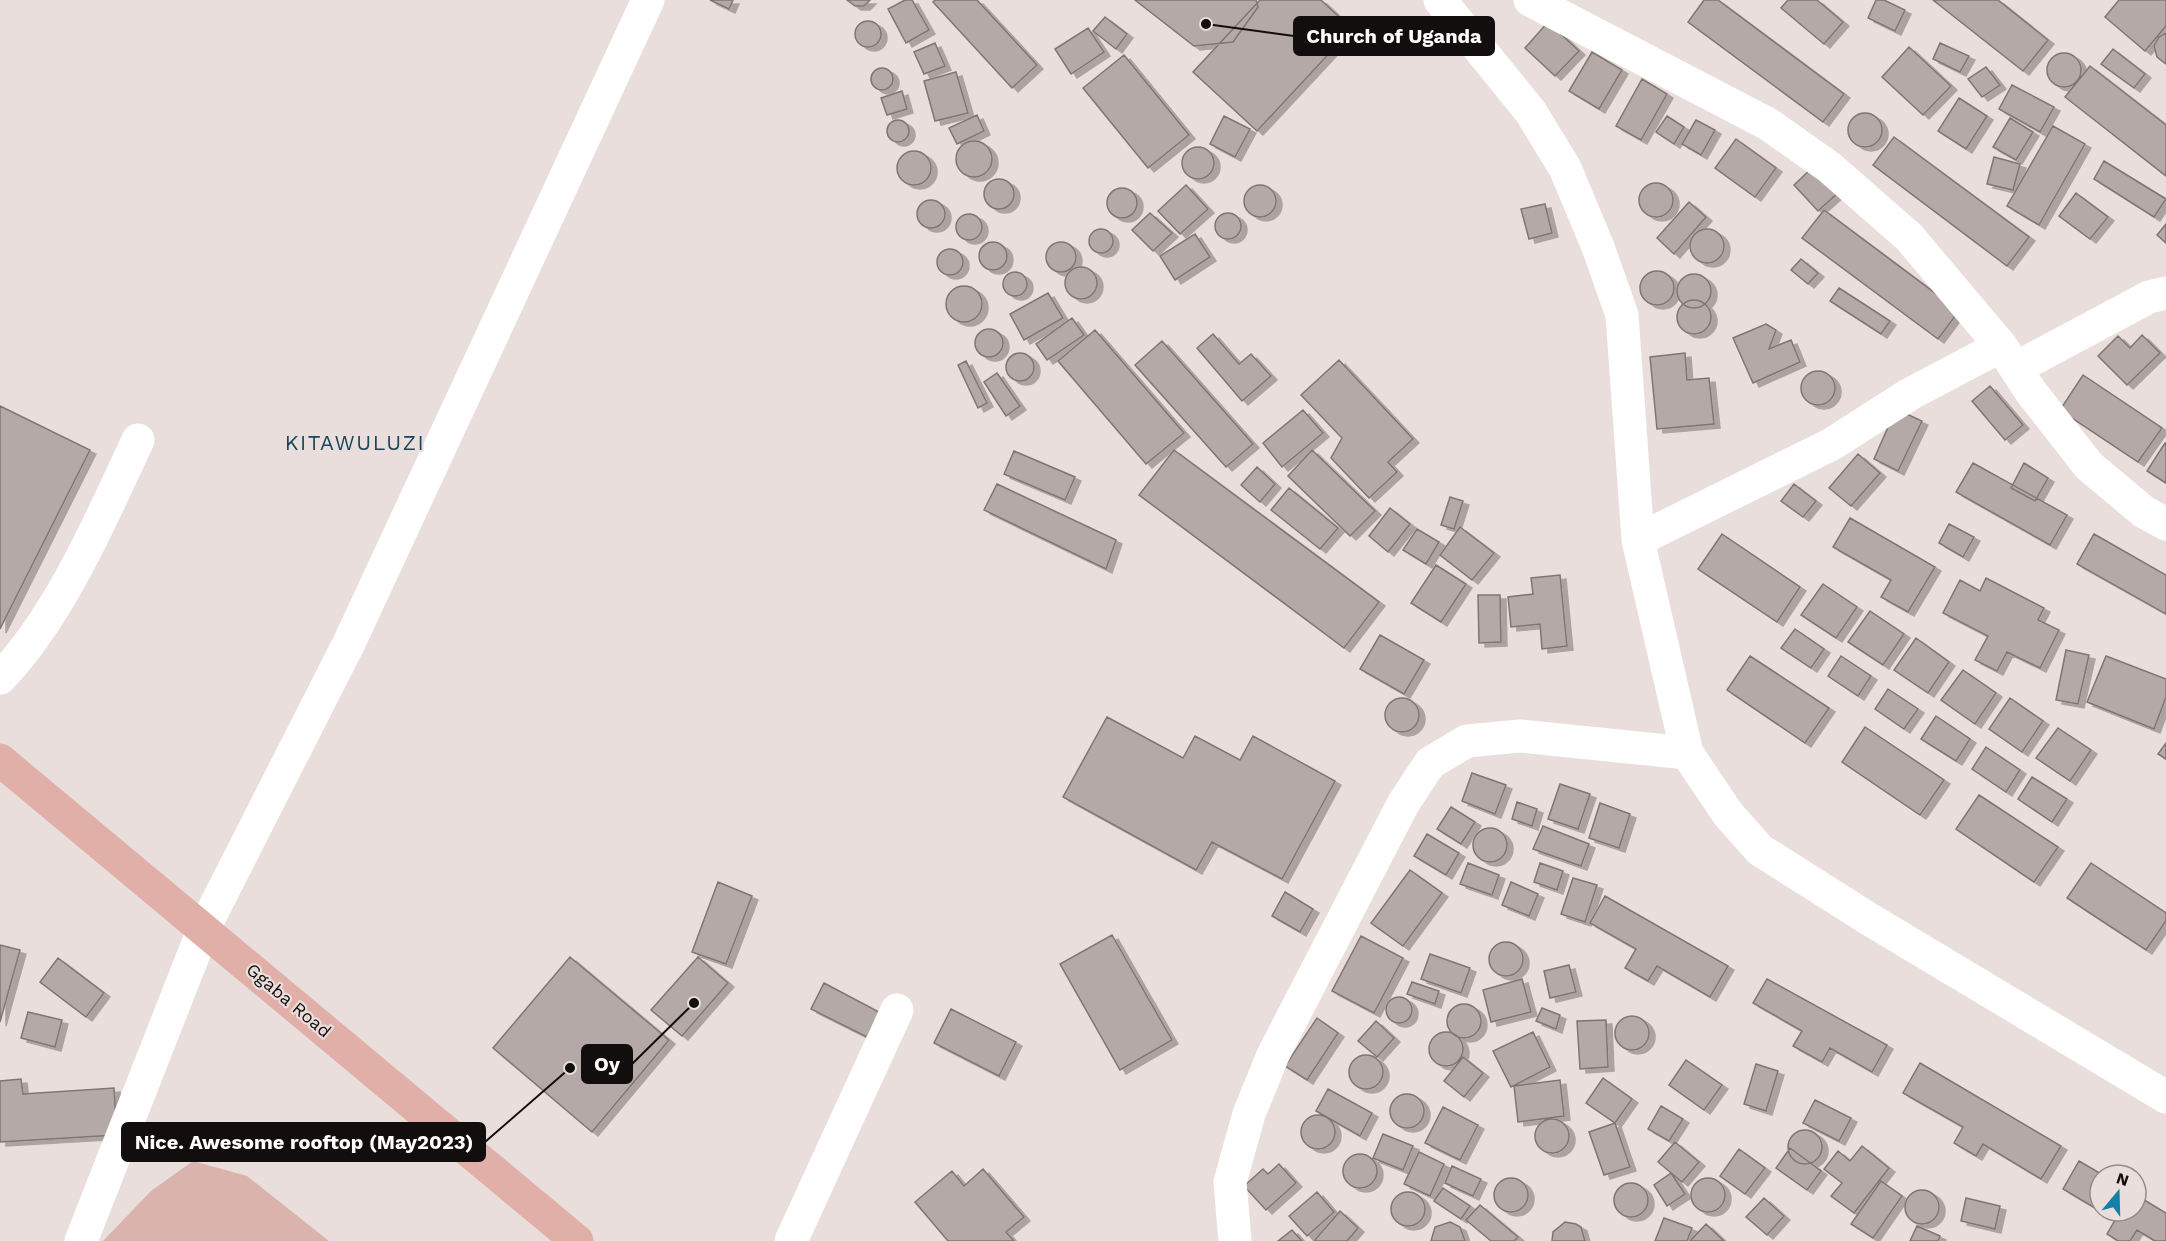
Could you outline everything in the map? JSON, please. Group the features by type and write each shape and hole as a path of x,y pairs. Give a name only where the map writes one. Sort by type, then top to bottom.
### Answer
{"main road":[{"name":"Ggaba Road","path":"0,760 577,1241"}],"street":[{"path":"81,1241 204,928 349,643 648,0"},
{"path":"1440,0 1530,111 1565,168 1598,247 1622,315 1638,540 1687,753 1728,814 1760,850 1869,919 2166,1097"},
{"path":"1530,0 1768,124 1829,167 1909,237 2008,357 2031,392 2090,466 2144,512 2166,524"},
{"path":"1638,540 1832,444 1910,394 2008,357 2149,297 2166,293"},
{"path":"0,678 17,660 51,610 111,497 138,440"},
{"path":"1235,1241 1230,1182 1249,1114 1265,1075 1403,804 1430,763 1467,741 1520,736 1687,753"},
{"path":"791,1241 897,1010"}],"shaded area":[{"path":"193,1161 247,1176 329,1241 103,1241 151,1191"}],"building":[{"path":"710,0 733,0 729,9"},
{"path":"847,0 870,0 864,6 855,6"},
{"path":"905,0 912,0 929,30 906,43 888,9"},
{"path":"935,0 977,0 1037,65 1012,88 933,2"},
{"path":"1135,0 1256,0 1258,7 1233,42 1194,46"},
{"path":"1260,0 1321,0 1352,29 1257,131 1193,72"},
{"path":"1704,0 1718,0 1844,94 1823,122 1688,22"},
{"path":"1788,0 1817,0 1843,22 1824,44 1781,8"},
{"path":"1876,0 1884,0 1905,10 1895,31 1868,18"},
{"path":"1933,0 1998,0 2048,40 2023,71"},
{"path":"2119,0 2166,0 2166,26 2145,51 2105,17"},
{"path":"1105,17 1127,34 1116,49 1093,31"},
{"path":"868,21 877,25 881,34 877,43 868,47 859,43 855,34 859,25"},
{"path":"1548,22 1579,51 1555,76 1525,48"},
{"path":"1088,28 1104,52 1071,74 1055,49"},
{"path":"2166,33 2166,64 2157,57 2154,46 2159,37"},
{"path":"935,43 945,66 924,74 914,52"},
{"path":"1940,43 1969,56 1960,72 1933,59"},
{"path":"1909,47 1951,86 1923,115 1882,77"},
{"path":"2113,49 2145,74 2134,88 2101,64"},
{"path":"1592,52 1622,70 1599,109 1569,91"},
{"path":"2064,53 2076,58 2081,70 2076,82 2064,87 2052,82 2047,70 2052,58"},
{"path":"1124,55 1189,135 1148,168 1083,88"},
{"path":"2090,66 2166,125 2166,176 2065,97"},
{"path":"1986,67 2000,85 1982,97 1968,79"},
{"path":"882,68 892,75 893,79 886,89 882,90 872,83 871,79 878,69"},
{"path":"956,72 968,113 935,121 924,81"},
{"path":"1642,79 1667,94 1641,140 1616,126"},
{"path":"2012,85 2054,107 2040,132 1999,109"},
{"path":"902,91 907,109 887,115 881,98"},
{"path":"1959,98 1987,116 1966,149 1938,131"},
{"path":"1865,113 1877,118 1882,130 1877,142 1865,147 1853,142 1848,130 1853,118"},
{"path":"977,115 984,131 957,144 949,128"},
{"path":"1224,116 1250,129 1235,157 1210,144"},
{"path":"1667,116 1684,127 1674,144 1656,132"},
{"path":"2010,118 2033,132 2016,160 1993,147"},
{"path":"898,120 908,127 909,131 902,141 898,142 888,135 887,131 894,121"},
{"path":"1696,120 1715,130 1701,155 1682,144"},
{"path":"2053,126 2085,144 2039,225 2007,206"},
{"path":"1894,137 2029,237 2007,266 1873,165"},
{"path":"1736,139 1776,168 1755,197 1715,168"},
{"path":"974,141 987,146 992,159 987,172 974,177 961,172 956,159 961,146"},
{"path":"1198,147 1209,152 1214,163 1209,174 1198,179 1187,174 1182,163 1187,152"},
{"path":"914,151 926,156 931,168 926,180 914,185 902,180 897,168 902,156"},
{"path":"1994,157 2020,164 2013,190 1987,184"},
{"path":"2104,161 2166,199 2154,217 2094,179"},
{"path":"1815,165 1840,191 1818,211 1794,185"},
{"path":"999,179 1005,180 1013,188 1013,200 1005,208 999,209 993,208 985,200 984,194 985,188 993,180"},
{"path":"1656,183 1668,188 1673,200 1668,212 1656,217 1644,212 1639,200 1644,188"},
{"path":"1186,185 1208,209 1180,234 1158,211"},
{"path":"1260,185 1271,190 1276,201 1271,212 1260,217 1249,212 1244,201 1249,190"},
{"path":"1122,188 1133,192 1137,203 1133,214 1122,218 1111,214 1107,203 1111,192"},
{"path":"2076,193 2108,217 2090,239 2059,216"},
{"path":"931,200 941,204 945,214 941,224 931,228 921,224 917,214 921,204"},
{"path":"1689,202 1706,217 1674,254 1657,238"},
{"path":"1545,204 1552,233 1529,239 1521,209"},
{"path":"1824,210 1959,311 1938,339 1802,238"},
{"path":"1150,213 1172,233 1153,251 1132,230"},
{"path":"1228,213 1237,217 1241,226 1237,235 1228,239 1219,235 1215,226 1219,217"},
{"path":"969,214 978,218 982,227 978,236 969,240 960,236 956,227 960,218"},
{"path":"2166,224 2166,243 2157,235"},
{"path":"1101,229 1110,232 1113,241 1110,250 1101,253 1092,250 1089,241 1092,232"},
{"path":"1707,229 1719,234 1724,246 1719,258 1707,263 1695,258 1690,246 1695,234"},
{"path":"1195,234 1210,257 1175,280 1160,256"},
{"path":"993,242 1003,246 1007,256 1003,266 993,270 983,266 979,256 983,246"},
{"path":"1061,242 1067,243 1075,251 1075,263 1067,271 1061,272 1055,271 1047,263 1046,257 1047,251 1055,243"},
{"path":"950,249 959,253 963,262 959,271 950,275 941,271 937,262 941,253"},
{"path":"1801,259 1818,273 1808,284 1791,270"},
{"path":"1081,267 1092,272 1097,283 1092,294 1081,299 1070,294 1065,283 1070,272"},
{"path":"1657,271 1669,276 1674,288 1669,300 1657,305 1645,300 1640,288 1645,276"},
{"path":"1015,272 1024,275 1027,284 1024,293 1015,296 1006,293 1003,284 1006,275"},
{"path":"1694,274 1706,279 1711,291 1706,303 1694,308 1682,303 1677,291 1682,279"},
{"path":"964,286 977,291 982,304 977,317 964,322 951,317 946,304 951,291"},
{"path":"1839,288 1890,321 1881,334 1830,301"},
{"path":"1048,293 1063,318 1024,340 1010,314"},
{"path":"1694,300 1706,305 1711,317 1706,329 1694,334 1682,329 1677,317 1682,305"},
{"path":"1072,318 1084,335 1047,360 1036,344"},
{"path":"1766,324 1776,330 1769,349 1791,340 1800,362 1753,383 1733,338"},
{"path":"989,329 999,333 1003,343 999,353 989,357 979,353 975,343 979,333"},
{"path":"1095,330 1184,433 1146,464 1058,361"},
{"path":"1213,334 1239,364 1251,354 1271,376 1242,401 1197,348"},
{"path":"2142,335 2160,353 2127,385 2098,356 2118,336 2130,348"},
{"path":"1162,341 1253,444 1226,467 1135,365"},
{"path":"1020,353 1030,357 1034,367 1030,377 1020,381 1010,377 1006,367 1010,357"},
{"path":"1685,353 1687,380 1709,378 1714,424 1657,429 1650,357"},
{"path":"1339,360 1413,439 1388,462 1397,472 1369,498 1331,458 1342,438 1301,395"},
{"path":"966,361 987,403 978,408 958,365"},
{"path":"1818,371 1830,376 1835,388 1830,400 1818,405 1806,400 1801,388 1806,376"},
{"path":"997,373 1020,406 1006,416 984,382"},
{"path":"2083,375 2162,428 2138,462 2060,410"},
{"path":"1990,386 2023,425 2005,440 1972,401"},
{"path":"0,406 90,450 0,629"},
{"path":"1896,409 1922,421 1898,471 1874,459"},
{"path":"1303,410 1323,433 1282,467 1263,443"},
{"path":"2166,443 2166,483 2147,471"},
{"path":"1174,450 1379,602 1344,648 1139,495"},
{"path":"1312,450 1375,511 1350,536 1288,476"},
{"path":"1014,451 1075,477 1065,500 1004,474"},
{"path":"1858,454 1880,473 1851,506 1829,488"},
{"path":"1973,463 2067,515 2050,545 1956,492"},
{"path":"2024,463 2048,478 2035,501 2011,488"},
{"path":"1257,467 1275,484 1260,502 1241,485"},
{"path":"997,484 1116,540 1106,569 984,510"},
{"path":"1794,484 1816,501 1803,517 1781,501"},
{"path":"1289,488 1338,528 1320,549 1271,510"},
{"path":"1450,497 1463,501 1454,529 1441,525"},
{"path":"1390,508 1410,524 1388,552 1369,536"},
{"path":"1850,518 1935,567 1908,612 1881,597 1891,580 1833,547"},
{"path":"1949,524 1974,537 1963,557 1939,543"},
{"path":"1460,527 1494,553 1472,580 1440,555"},
{"path":"1417,529 1439,542 1426,564 1403,550"},
{"path":"1722,534 1800,587 1777,622 1698,569"},
{"path":"2094,534 2166,575 2166,614 2077,564"},
{"path":"1436,565 1466,584 1441,622 1411,603"},
{"path":"1560,575 1567,646 1542,649 1540,624 1511,627 1508,597 1533,594 1531,578"},
{"path":"1986,578 2044,608 2038,620 2059,630 2040,668 2007,652 1997,671 1975,660 1988,636 1943,613 1960,580 1980,591"},
{"path":"1823,584 1857,607 1836,638 1801,615"},
{"path":"1478,595 1500,595 1501,642 1479,643"},
{"path":"1870,611 1904,634 1883,665 1848,642"},
{"path":"1795,629 1824,649 1811,668 1781,648"},
{"path":"1380,635 1424,660 1404,694 1360,669"},
{"path":"1916,638 1949,662 1928,693 1894,670"},
{"path":"2066,650 2089,655 2078,704 2056,700"},
{"path":"1750,656 1829,708 1805,743 1727,690"},
{"path":"1841,656 1871,676 1858,696 1828,676"},
{"path":"2106,656 2166,679 2166,697 2154,729 2087,702"},
{"path":"1963,670 1996,693 1975,724 1941,700"},
{"path":"1888,689 1918,709 1904,729 1875,709"},
{"path":"1402,698 1414,703 1419,715 1414,727 1402,732 1390,727 1385,715 1390,703"},
{"path":"2010,698 2043,721 2022,752 1989,729"},
{"path":"1936,716 1970,739 1956,761 1921,739"},
{"path":"1107,717 1183,758 1195,736 1240,760 1253,736 1335,781 1282,879 1212,842 1196,870 1063,797"},
{"path":"1865,727 1944,780 1920,815 1842,762"},
{"path":"2058,728 2091,750 2070,781 2036,758"},
{"path":"2166,743 2166,759 2158,754"},
{"path":"1986,747 2020,770 2006,792 1972,769"},
{"path":"1472,773 1506,785 1495,814 1462,801"},
{"path":"2032,777 2067,799 2052,822 2018,799"},
{"path":"1560,784 1590,794 1578,829 1548,819"},
{"path":"1979,795 2058,847 2034,882 1956,829"},
{"path":"1517,802 1537,809 1532,826 1512,819"},
{"path":"1600,803 1630,814 1619,848 1589,838"},
{"path":"1451,807 1475,822 1461,844 1437,829"},
{"path":"1543,826 1589,844 1581,866 1533,849"},
{"path":"1490,828 1502,833 1507,845 1502,857 1490,862 1478,857 1473,845 1478,833"},
{"path":"1427,834 1459,853 1446,875 1414,856"},
{"path":"1468,863 1499,875 1492,895 1460,884"},
{"path":"1540,863 1563,871 1557,890 1534,882"},
{"path":"2091,863 2166,913 2166,921 2146,950 2067,898"},
{"path":"1410,870 1442,893 1403,946 1371,923"},
{"path":"1573,878 1597,885 1585,922 1561,914"},
{"path":"718,882 752,896 726,964 692,952"},
{"path":"1511,882 1538,894 1529,916 1502,905"},
{"path":"1285,892 1313,909 1300,932 1272,916"},
{"path":"1605,896 1728,966 1710,997 1657,966 1648,981 1625,968 1636,949 1590,923"},
{"path":"1112,935 1172,1040 1120,1070 1060,964"},
{"path":"1361,936 1403,958 1374,1013 1332,991"},
{"path":"1506,942 1518,947 1523,959 1518,971 1506,976 1494,971 1489,959 1494,947"},
{"path":"0,945 20,950 0,1022"},
{"path":"1430,954 1470,968 1461,993 1421,979"},
{"path":"570,957 669,1040 592,1132 493,1048"},
{"path":"698,957 728,983 682,1036 651,1010"},
{"path":"58,958 104,993 86,1017 40,982"},
{"path":"1569,965 1576,992 1550,998 1544,971"},
{"path":"1522,979 1531,1012 1491,1022 1483,990"},
{"path":"1767,979 1887,1045 1872,1072 1830,1048 1822,1062 1793,1046 1802,1031 1753,1003"},
{"path":"1412,982 1439,991 1435,1004 1407,994"},
{"path":"824,983 879,1012 867,1037 811,1009"},
{"path":"1399,997 1408,1001 1412,1010 1408,1019 1399,1023 1390,1019 1386,1010 1390,1001"},
{"path":"1464,1004 1476,1009 1481,1021 1476,1033 1464,1038 1452,1033 1447,1021 1452,1009"},
{"path":"1542,1008 1560,1015 1556,1029 1536,1021"},
{"path":"951,1009 1016,1042 999,1076 934,1043"},
{"path":"28,1012 62,1020 55,1047 21,1038"},
{"path":"1632,1016 1644,1021 1649,1033 1644,1045 1632,1050 1620,1045 1615,1033 1620,1021"},
{"path":"1317,1018 1338,1033 1307,1080 1285,1066"},
{"path":"1606,1020 1608,1067 1580,1069 1577,1021"},
{"path":"1376,1021 1394,1038 1377,1057 1358,1041"},
{"path":"1446,1032 1458,1037 1463,1049 1458,1061 1446,1066 1434,1061 1429,1049 1434,1037"},
{"path":"1533,1032 1550,1067 1511,1087 1493,1051"},
{"path":"1366,1055 1378,1060 1383,1072 1378,1084 1366,1089 1354,1084 1349,1072 1354,1060"},
{"path":"1463,1057 1483,1073 1464,1097 1444,1081"},
{"path":"1686,1060 1722,1085 1704,1110 1669,1085"},
{"path":"1920,1063 2061,1146 2041,1179 1983,1144 1976,1156 1954,1143 1963,1127 1903,1093"},
{"path":"1756,1064 1778,1071 1766,1111 1744,1104"},
{"path":"1603,1078 1632,1099 1615,1123 1586,1103"},
{"path":"21,1079 23,1094 114,1088 117,1135 0,1142 0,1081"},
{"path":"1560,1080 1564,1116 1518,1122 1514,1086"},
{"path":"1328,1089 1372,1113 1360,1136 1316,1111"},
{"path":"1407,1094 1419,1099 1424,1111 1419,1123 1407,1128 1395,1123 1390,1111 1395,1099"},
{"path":"1815,1100 1851,1118 1839,1141 1803,1123"},
{"path":"1661,1106 1683,1119 1669,1141 1648,1129"},
{"path":"1443,1107 1478,1125 1460,1160 1425,1143"},
{"path":"1318,1115 1330,1120 1335,1132 1330,1144 1318,1149 1306,1144 1301,1132 1306,1120"},
{"path":"1552,1119 1564,1124 1569,1136 1564,1148 1552,1153 1540,1148 1535,1136 1540,1124"},
{"path":"1615,1123 1630,1167 1604,1175 1589,1132"},
{"path":"1805,1130 1817,1135 1822,1147 1817,1159 1805,1164 1793,1159 1788,1147 1793,1135"},
{"path":"1383,1134 1413,1146 1403,1170 1373,1158"},
{"path":"1675,1142 1699,1162 1682,1182 1658,1162"},
{"path":"1862,1146 1889,1168 1854,1213 1831,1196 1842,1183 1824,1169 1838,1151 1850,1161"},
{"path":"1790,1148 1821,1171 1807,1190 1776,1168"},
{"path":"1739,1149 1765,1168 1745,1194 1720,1176"},
{"path":"1419,1152 1444,1164 1430,1196 1404,1184"},
{"path":"1360,1154 1372,1159 1377,1171 1372,1183 1360,1188 1348,1183 1343,1171 1348,1159"},
{"path":"2079,1161 2088,1166 2088,1204 2063,1189"},
{"path":"1279,1164 1296,1183 1266,1210 1244,1186 1263,1169 1268,1174"},
{"path":"1452,1166 1481,1179 1473,1196 1445,1183"},
{"path":"983,1169 1024,1217 1006,1232 1014,1241 948,1241 915,1202 952,1171 964,1186"},
{"path":"1671,1173 1685,1194 1667,1206 1654,1185"},
{"path":"1511,1178 1523,1183 1528,1195 1523,1207 1511,1212 1499,1207 1494,1195 1499,1183"},
{"path":"1708,1178 1720,1183 1725,1195 1720,1207 1708,1212 1696,1207 1691,1195 1696,1183"},
{"path":"1881,1181 1902,1196 1873,1238 1851,1224"},
{"path":"1631,1183 1643,1188 1648,1200 1643,1212 1631,1217 1619,1212 1614,1200 1619,1188"},
{"path":"1443,1188 1470,1206 1461,1219 1434,1201"},
{"path":"1922,1190 1934,1195 1939,1207 1934,1219 1922,1224 1910,1219 1905,1207 1910,1195"},
{"path":"1317,1192 1334,1212 1307,1236 1289,1216"},
{"path":"1408,1192 1420,1197 1425,1209 1420,1221 1408,1226 1396,1221 1391,1209 1396,1197"},
{"path":"1764,1198 1784,1216 1767,1235 1746,1217"},
{"path":"1966,1198 2000,1206 1995,1229 1961,1221"},
{"path":"2148,1202 2166,1213 2166,1241 2155,1241 2137,1230 2130,1241 2118,1241 2107,1234 2113,1223 2148,1223"},
{"path":"1480,1205 1518,1237 1514,1241 1491,1241 1466,1220"},
{"path":"1340,1211 1358,1228 1347,1241 1314,1241"},
{"path":"1664,1218 1692,1228 1687,1241 1655,1241"},
{"path":"1450,1222 1460,1227 1465,1241 1431,1241 1435,1227"},
{"path":"1565,1222 1581,1227 1585,1241 1552,1241 1553,1232"},
{"path":"1706,1224 1724,1241 1690,1241"},
{"path":"1917,1226 1940,1236 1938,1241 1910,1241"},
{"path":"1292,1230 1302,1241 1278,1241"}],"place":[{"name":"Church of Uganda","path":"1206,24"},
{"name":"Oy","path":"694,1003"},
{"name":"Nice. Awesome rooftop (May2023)","path":"570,1068"}],"district":[{"name":"KITAWULUZI","path":"355,442"}]}
